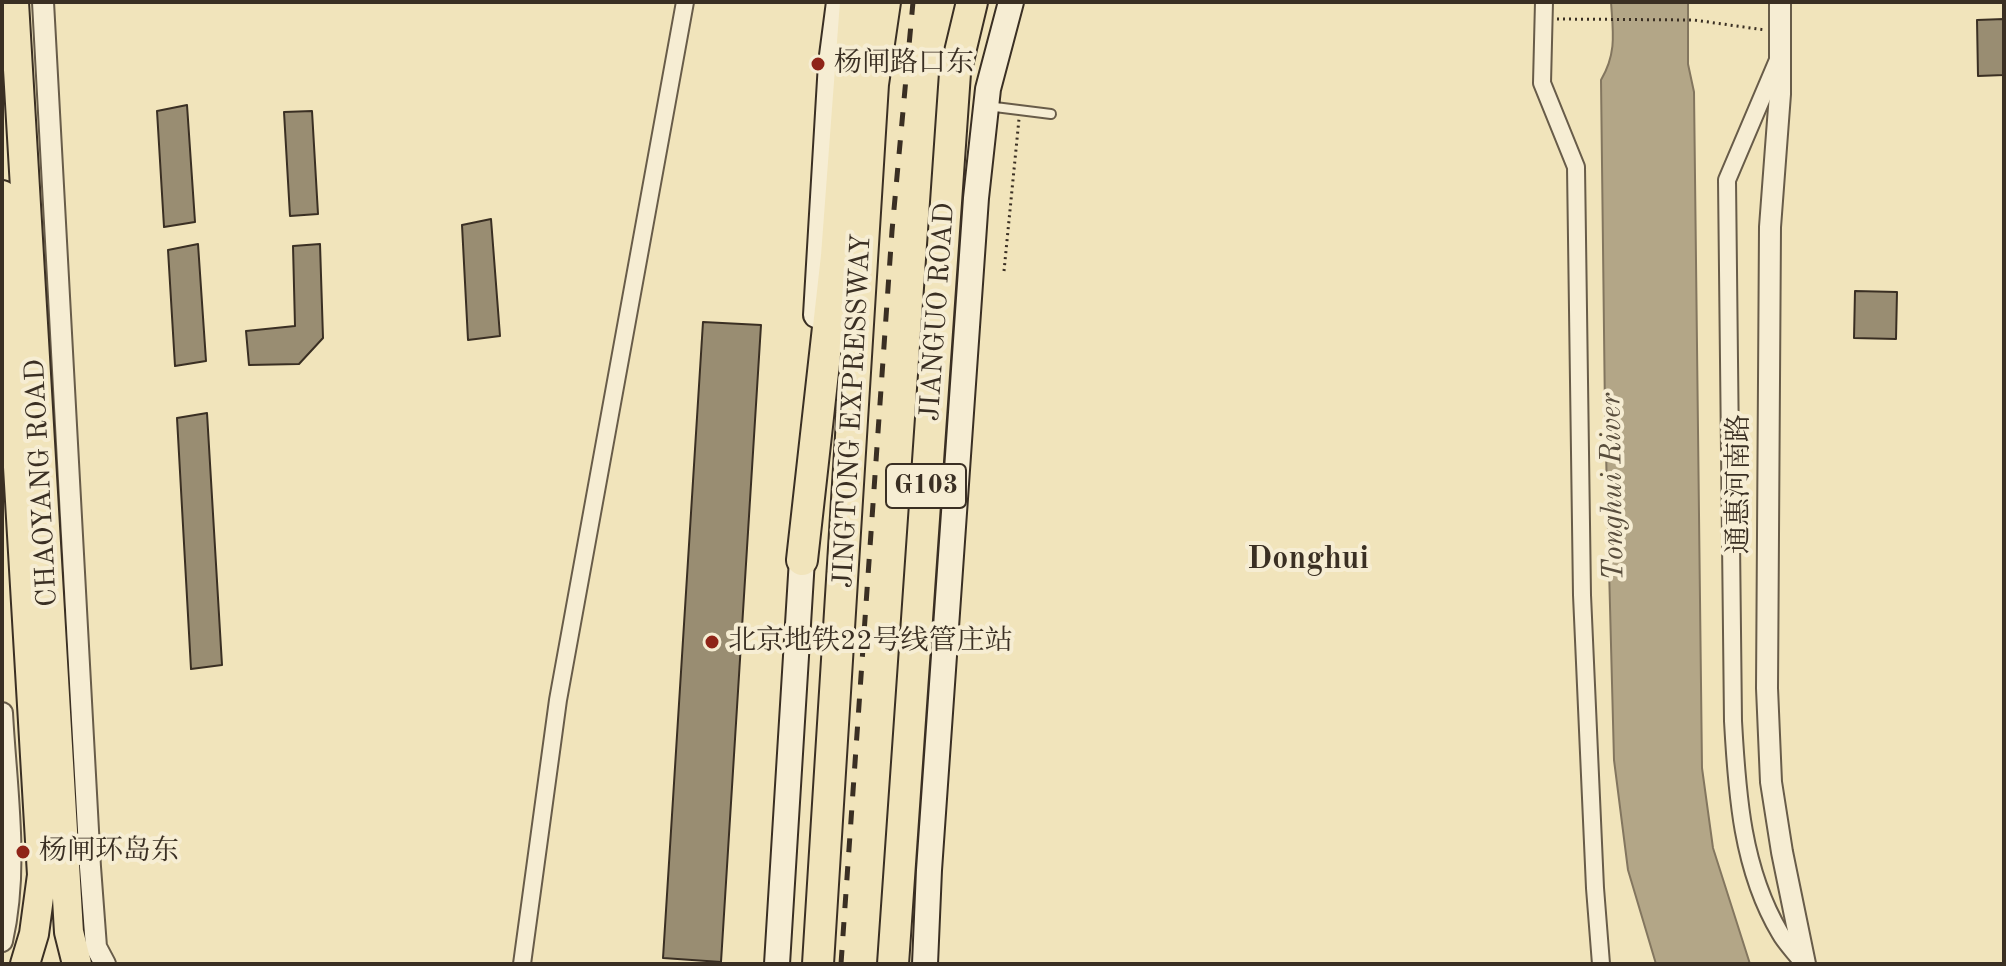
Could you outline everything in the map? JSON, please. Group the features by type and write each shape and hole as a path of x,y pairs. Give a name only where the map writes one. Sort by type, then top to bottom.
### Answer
{"highway":[{"name":"CHAOYANG ROAD","path":"14,2 21,49 69,932 77,964"},
{"path":"802,560 836,256 855,2"},
{"path":"873,84 878,2"},
{"name":"JINGTONG EXPRESSWAY","path":"818,964 873,84 885,2"},
{"path":"955,73 963,2"},
{"name":"G103","path":"893,964 955,73 972,2"},
{"name":"CHAOYANG ROAD","path":"2,195 42,875 34,934 25,964"}],"main road":[{"path":"777,964 826,142 839,2"},
{"name":"JIANGUO ROAD","path":"925,964 976,198 988,89 1011,2"}],"street":[{"path":"43,2 21,49 96,947 105,964"},
{"path":"522,964 558,700 685,2"},
{"path":"1544,2 1542,83 1576,167 1582,595 1601,964"},
{"name":"通惠河南路","path":"1780,2 1780,94 1770,227 1768,718 1771,782 1805,964"},
{"path":"1780,54 1727,180 1733,721 1737,788 1753,870 1781,934 1805,964"},
{"path":"2,713 11,870 9,913 2,941"}],"lane":[{"path":"987,106 1051,114"}],"path":[{"path":"1543,19 1694,20 1780,32"},
{"path":"1004,271 1018,125"}],"water":[{"name":"Tonghui River","path":"1611,2 1688,2 1688,64 1694,92 1702,768 1713,848 1750,964 1656,964 1628,870 1614,760 1605,414 1601,80 1612,51"}],"building":[{"path":"2004,19 2004,75 1978,76 1977,20"},
{"path":"187,105 195,222 164,227 157,111"},
{"path":"312,111 318,214 290,216 284,112"},
{"path":"491,219 500,336 468,340 462,225"},
{"path":"198,244 206,361 175,366 168,250"},
{"path":"320,244 323,338 299,364 249,365 246,331 295,326 293,246"},
{"path":"1855,291 1897,292 1896,339 1854,338"},
{"name":"北京地铁22号线管庄站","path":"703,322 761,325 721,962 663,958"},
{"path":"207,413 222,665 191,669 177,418"}],"railway":[{"path":"841,964 892,231 913,2"}],"place":[{"name":"杨闸路口东","path":"818,64"},
{"name":"北京地铁22号线管庄站","path":"712,642"},
{"name":"杨闸环岛东","path":"23,852"}],"district":[{"name":"Donghui","path":"1308,560"}]}
